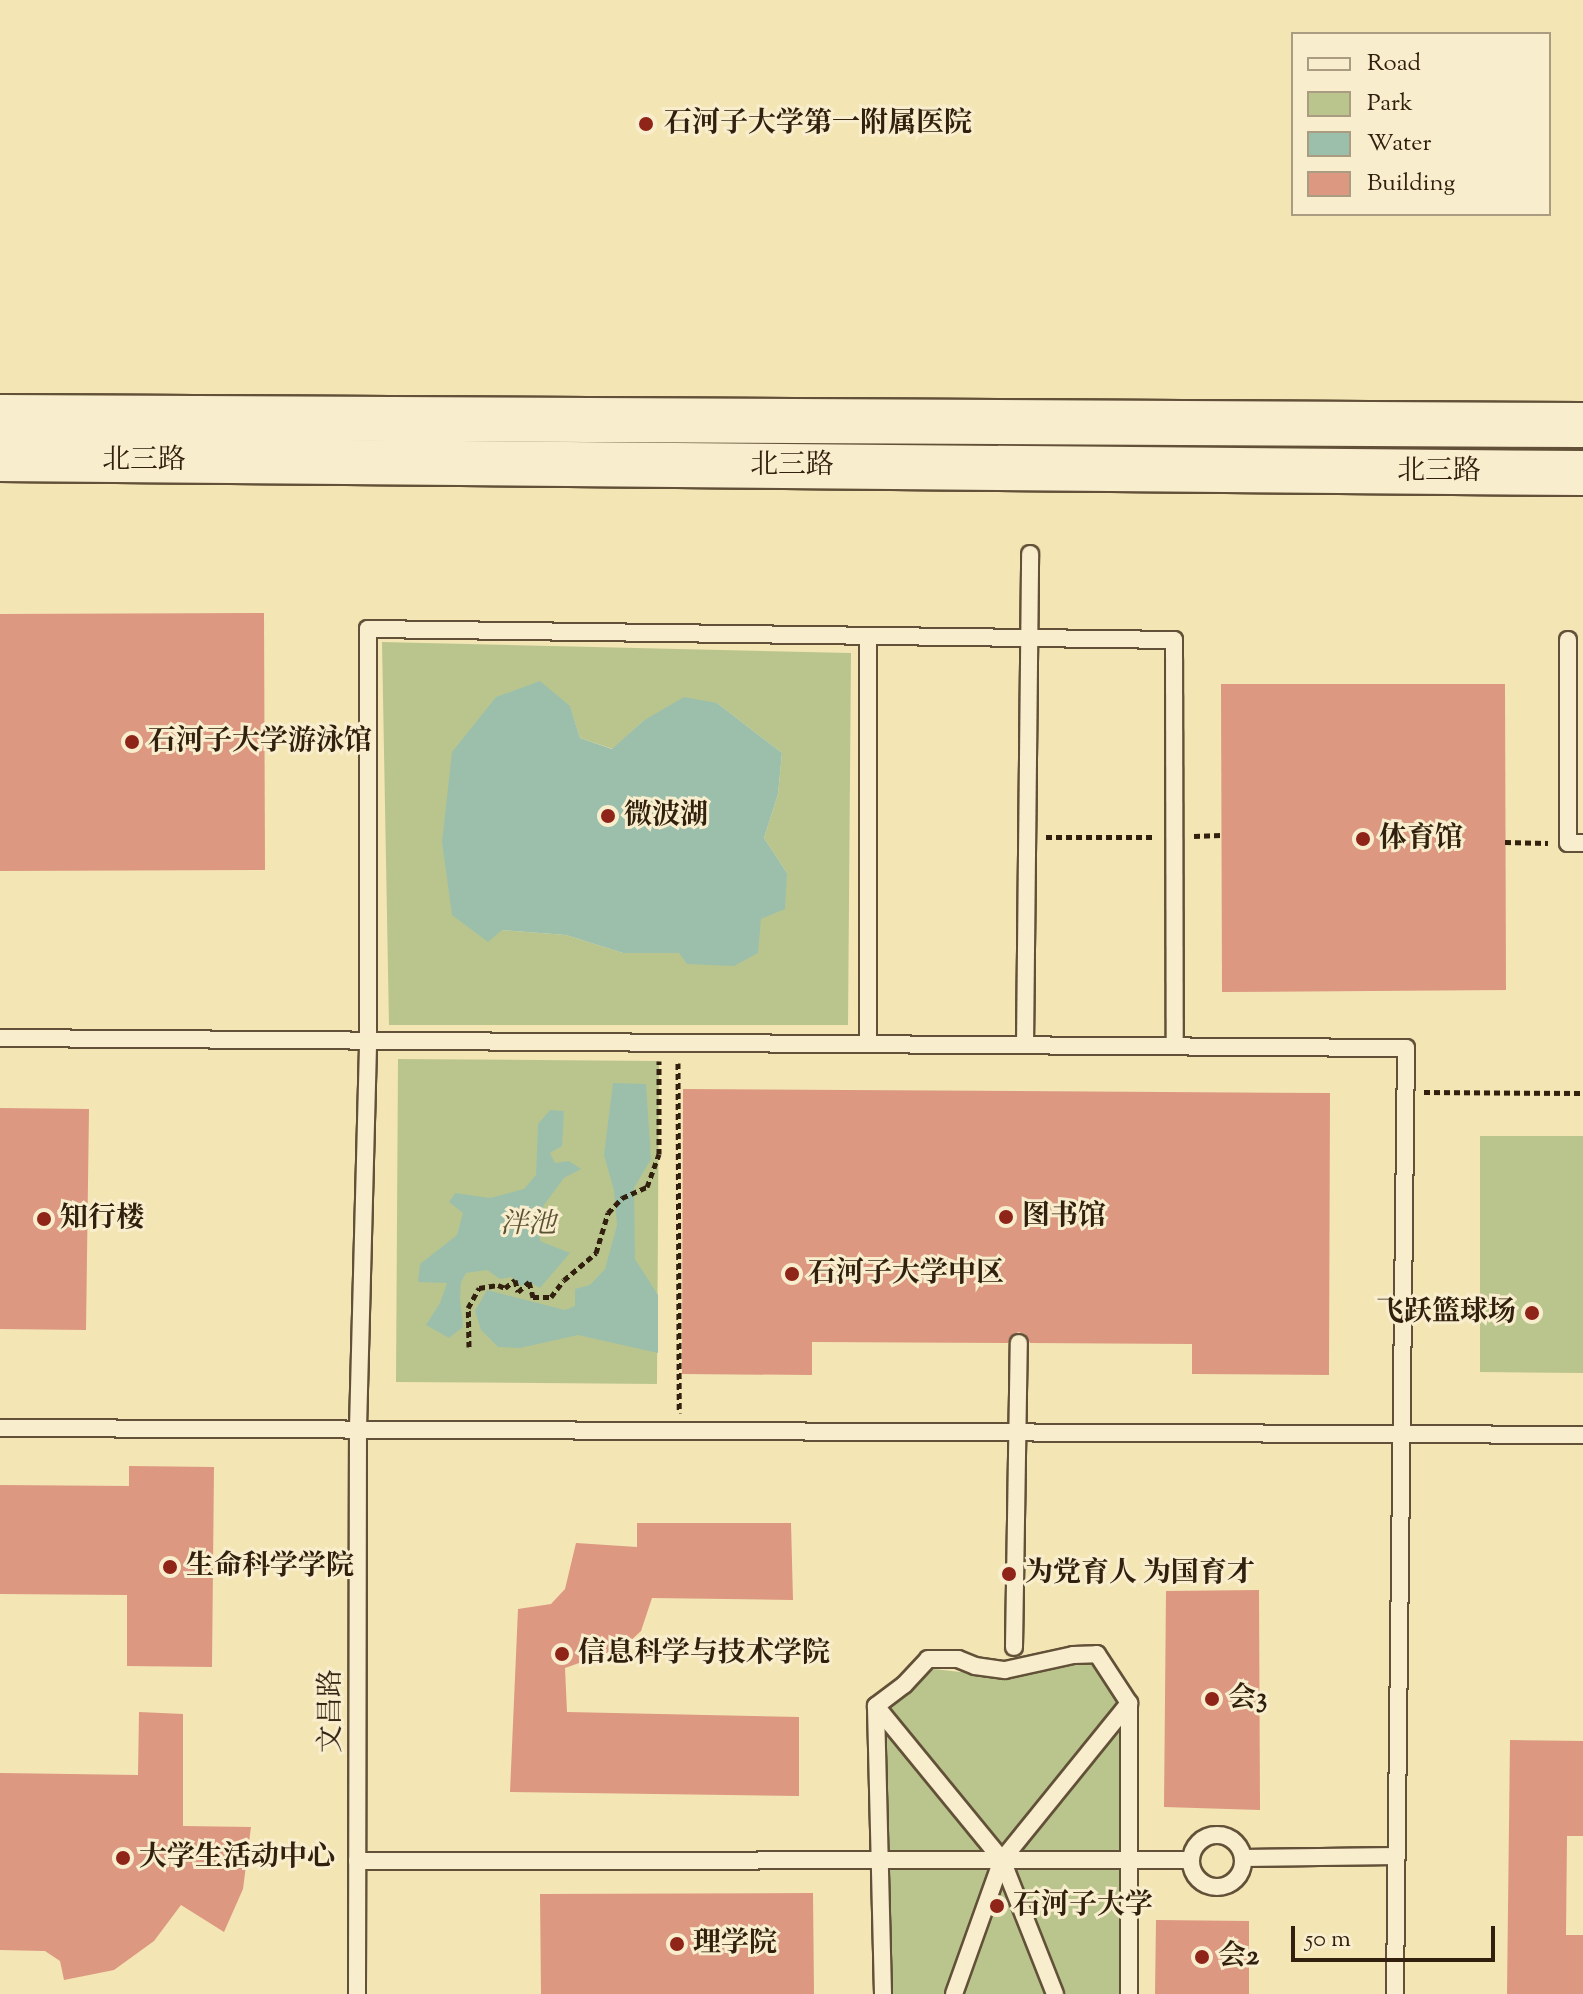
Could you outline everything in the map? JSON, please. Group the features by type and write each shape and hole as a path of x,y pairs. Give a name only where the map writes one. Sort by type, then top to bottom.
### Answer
{"main road":[{"name":"北三路","path":"0,417 1583,425"},
{"name":"北三路","path":"0,459 1583,473"}],"lane":[{"path":"1025,1045 1030,554"},
{"name":"文昌路","path":"357,1994 358,1428 368,1041 368,629 868,636"},
{"path":"868,1044 868,636 1174,640 1175,1046"},
{"path":"1568,640 1575,843"},
{"path":"0,1038 1406,1048 1395,1994"},
{"path":"1014,1647 1019,1343"},
{"path":"0,1428 1583,1435"},
{"path":"876,1706 904,1685 928,1659 958,1659 975,1666 1005,1670 1073,1655 1097,1654 1129,1703 1129,1994"},
{"path":"954,1994 1002,1860 1129,1703"},
{"path":"876,1706 1002,1860 1055,1994"},
{"path":"876,1706 883,1994"},
{"path":"1216,1835 1231,1839 1243,1858 1238,1876 1223,1886 1204,1883 1192,1869 1191,1860 1202,1840 1216,1835"},
{"path":"1243,1858 1397,1856"},
{"path":"357,1861 1191,1860"}],"path":[{"path":"1027,837 1174,837"},
{"path":"1505,842 1575,843"},
{"path":"469,1347 468,1308 479,1288 498,1285 505,1288 515,1280 518,1292 529,1282 533,1297 551,1297 596,1253 608,1213 622,1198 647,1187 659,1154 660,1042"},
{"path":"678,1043 679,1430"},
{"path":"1405,1092 1583,1093"}],"green space":[{"path":"382,642 851,653 848,1025 389,1025","holes":["717,703 782,753 778,794 764,838 787,873 761,919 679,953 623,953 566,935 502,930 570,707 580,738 613,749 643,721"]},
{"name":"泮池","path":"398,1059 659,1061 657,1384 396,1382"},
{"name":"飞跃篮球场","path":"1480,1136 1583,1136 1583,1373 1480,1372"},
{"path":"1097,1654 1129,1703 1129,1994 883,1994 876,1706 934,1669 960,1672 1005,1670"}],"water":[{"name":"微波湖","path":"540,681 570,706 580,738 612,749 643,721 684,697 717,703 782,753 778,794 764,838 787,873 785,909 761,919 758,953 734,966 687,964 679,953 623,953 566,935 502,930 488,942 452,915 442,842 452,752 496,697"},
{"path":"613,1083 646,1084 651,1159 634,1188 635,1259 658,1295 658,1353 578,1335 520,1348 498,1347 481,1330 475,1311 487,1290 565,1310 575,1306 575,1289 590,1285 605,1269 617,1225 614,1191 604,1155"},
{"path":"550,1110 564,1111 562,1146 550,1153 555,1163 569,1161 581,1169 564,1178 544,1205 539,1218 540,1241 570,1253 540,1288 529,1282 521,1286 511,1277 500,1279 487,1270 466,1273 461,1282 460,1298 463,1327 449,1338 426,1325 440,1303 447,1283 418,1282 420,1264 457,1235 463,1213 449,1202 455,1193 490,1198 524,1189 536,1175 538,1124"}],"building":[{"name":"石河子大学游泳馆","path":"264,613 265,870 0,871 0,614"},
{"name":"体育馆","path":"1221,684 1505,684 1506,990 1222,992"},
{"name":"图书馆","path":"683,1089 1330,1093 1329,1375 1192,1374 1192,1344 1030,1343 1025,1334 1018,1332 1008,1343 812,1342 812,1375 682,1374"},
{"name":"知行楼","path":"0,1108 89,1109 86,1330 0,1329"},
{"path":"129,1466 214,1467 212,1667 127,1666 127,1595 0,1594 0,1485 129,1486"},
{"name":"信息科学与技术学院","path":"637,1523 791,1523 793,1600 652,1598 641,1631 624,1647 565,1668 567,1712 799,1717 799,1796 510,1792 518,1609 551,1604 565,1589 576,1543 637,1547"},
{"name":"会3","path":"1259,1590 1260,1810 1164,1807 1166,1591"},
{"name":"大学生活动中心","path":"139,1712 183,1714 183,1826 251,1827 243,1889 224,1932 181,1905 154,1941 114,1970 64,1980 60,1961 45,1951 0,1950 0,1773 138,1775"},
{"path":"1510,1740 1583,1741 1583,1836 1567,1836 1566,1935 1583,1935 1583,1994 1507,1994"},
{"name":"理学院","path":"813,1893 814,1994 541,1994 540,1894"},
{"name":"会2","path":"1156,1920 1249,1921 1249,1994 1155,1994"}],"place":[{"name":"石河子大学第一附属医院","path":"646,124"},
{"name":"石河子大学游泳馆","path":"132,742"},
{"name":"微波湖","path":"608,816"},
{"name":"体育馆","path":"1363,839"},
{"name":"图书馆","path":"1006,1217"},
{"name":"知行楼","path":"44,1219"},
{"name":"石河子大学中区","path":"792,1274"},
{"name":"飞跃篮球场","path":"1532,1313"},
{"name":"生命科学学院","path":"170,1567"},
{"name":"为党育人 为国育才","path":"1009,1574"},
{"name":"信息科学与技术学院","path":"562,1654"},
{"name":"会3","path":"1212,1699"},
{"name":"大学生活动中心","path":"123,1858"},
{"name":"石河子大学","path":"997,1906"},
{"name":"理学院","path":"677,1944"},
{"name":"会2","path":"1202,1957"}]}
